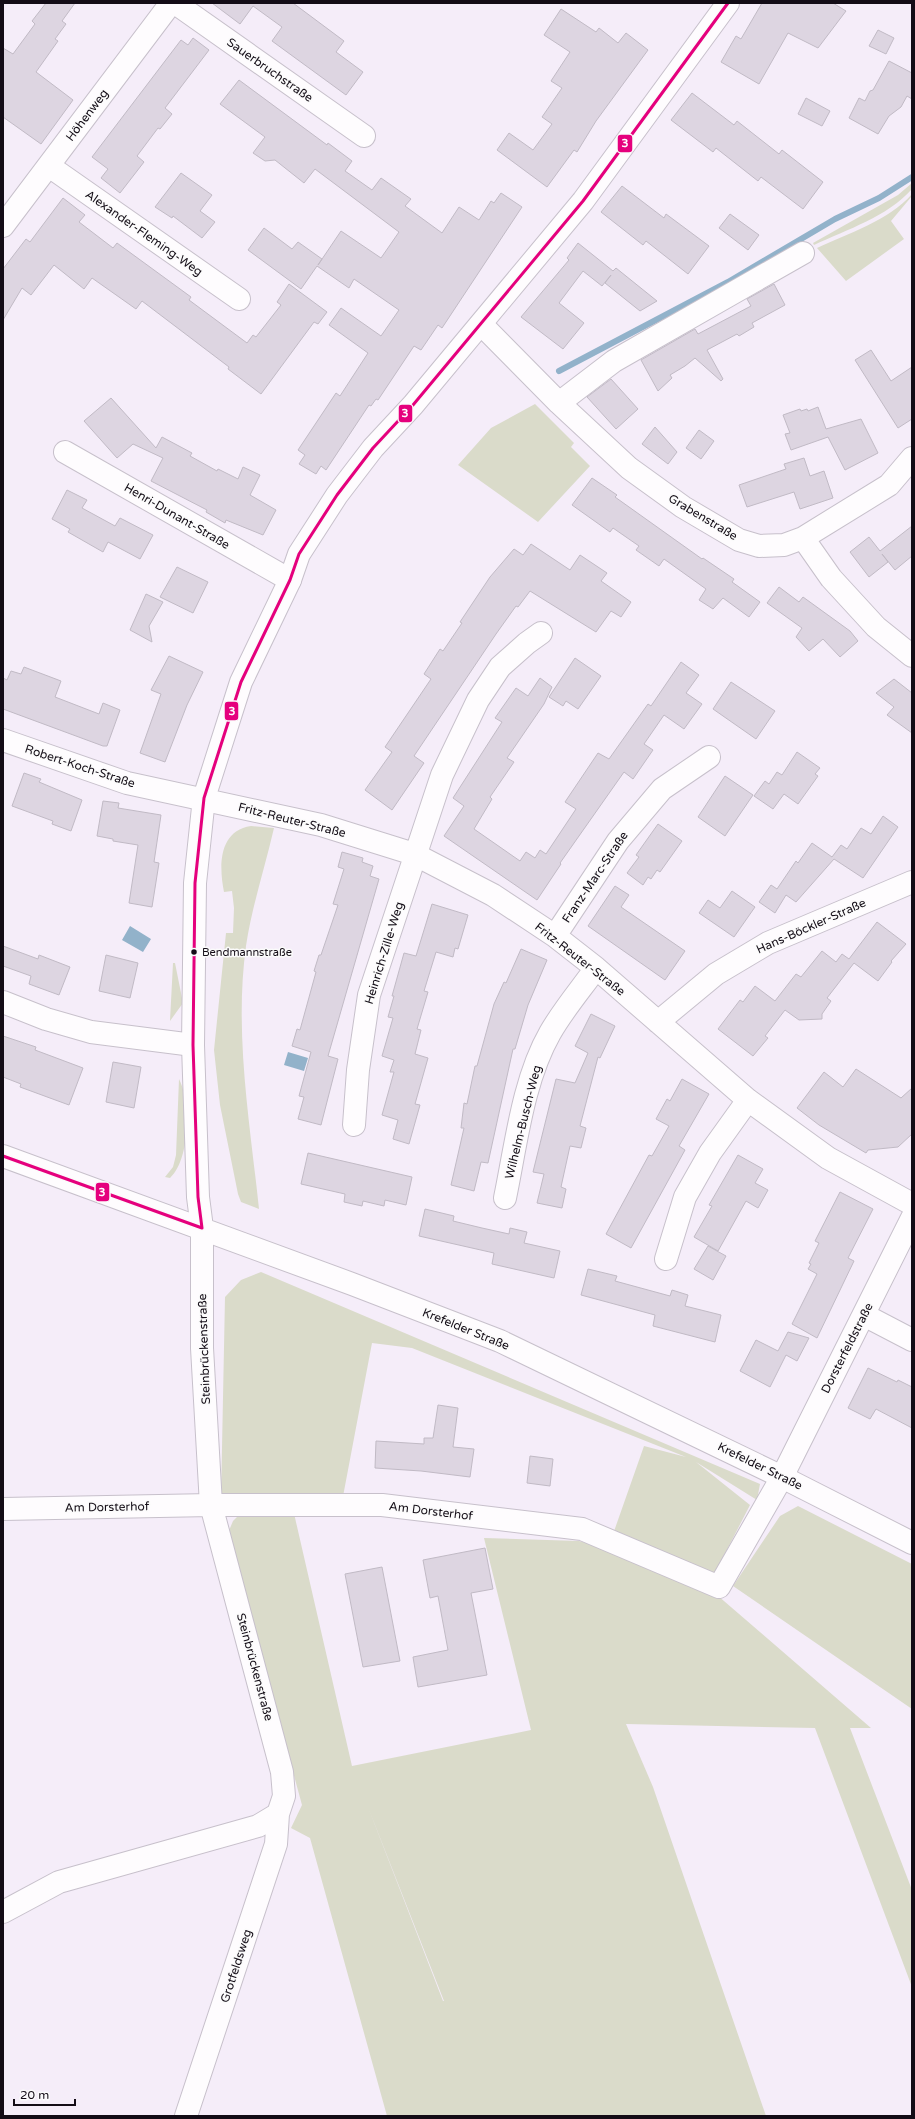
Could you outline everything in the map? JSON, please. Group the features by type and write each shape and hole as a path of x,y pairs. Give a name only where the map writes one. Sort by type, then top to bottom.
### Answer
{"street":[{"name":"Höhenweg","path":"3,226 171,3"},
{"name":"Sauerbruchstraße","path":"175,3 364,136"},
{"path":"202,1228 198,1197 193,1045 195,884 204,798 241,682 290,580 299,554 337,495 373,448 413,405 583,201 728,3"},
{"name":"Alexander-Fleming-Weg","path":"49,166 239,299"},
{"path":"559,403 614,361 803,253"},
{"name":"Grabenstraße","path":"481,324 559,403 629,468 683,507 739,540 759,546 784,545 803,538 889,485 912,458"},
{"name":"Henri-Dunant-Straße","path":"65,452 290,580"},
{"name":"Grabenstraße","path":"889,485 912,480"},
{"path":"803,538 831,578 876,627 912,656"},
{"name":"Heinrich-Zille-Weg","path":"354,1125 358,1070 369,995 414,854 442,775 478,700 500,667 527,643 541,633"},
{"name":"Robert-Koch-Straße","path":"3,740 127,783 204,798"},
{"name":"Franz-Marc-Straße","path":"555,936 618,840 657,794 709,757"},
{"name":"Fritz-Reuter-Straße","path":"204,798 321,825 414,854 493,895 555,936 596,968 748,1100 828,1158 912,1204"},
{"name":"Hans-Böckler-Straße","path":"658,1022 716,974 768,944 912,882"},
{"name":"Wilhelm-Busch-Weg","path":"505,1198 527,1094 537,1060 550,1033 596,968"},
{"path":"3,1002 46,1019 91,1032 193,1045"},
{"path":"666,1259 685,1197 710,1153 748,1100"},
{"name":"Krefelder Straße","path":"3,1156 202,1228 500,1341 782,1477 912,1543"},
{"name":"Dorsterfeldstraße","path":"782,1477 912,1218"},
{"name":"Steinbrückenstraße","path":"202,1228 202,1348 211,1504 282,1772 284,1796 278,1814"},
{"path":"864,1315 912,1340"},
{"name":"Am Dorsterhof","path":"3,1509 211,1504 382,1505 582,1529 719,1587 782,1477"},
{"path":"3,1912 59,1882 258,1826 278,1814"},
{"name":"Grotfeldsweg","path":"186,2116 276,1844 278,1814"}],"green space":[{"path":"912,183 912,189 902,199 879,215 814,245 813,243 898,195"},
{"path":"912,194 912,196 891,221 904,239 846,281 817,248 868,226 892,212"},
{"path":"535,404 574,443 571,447 590,466 538,522 458,465 491,428"},
{"path":"251,826 274,828 255,901 246,946 243,979 242,1045 259,1209 241,1202 238,1194 220,1105 214,1050 226,933 233,933 234,908 232,891 224,892 222,882 221,872 223,852 232,835 240,829"},
{"path":"173,963 175,963 183,1003 170,1021"},
{"path":"179,1079 183,1089 187,1116 185,1145 177,1170 170,1178 165,1177 173,1167 176,1155"},
{"path":"261,1272 760,1484 757,1500 696,1462 750,1505 715,1573 612,1537 644,1446 686,1457 412,1348 372,1343 341,1507 221,1498 225,1297 241,1280"},
{"path":"798,1506 912,1564 912,1709 733,1586 780,1516"},
{"path":"293,1509 352,1766 531,1730 484,1538 579,1541 609,1549 717,1595 871,1728 850,1728 912,1890 912,1987 815,1728 626,1724 653,1787 766,2116 387,2116 310,1838 291,1828 302,1805 228,1533 233,1521 241,1513","holes":["368,1807 444,2001 443,2001"]}],"water":[{"path":"130,926 151,939 143,952 122,940"},
{"path":"288,1052 308,1058 304,1071 284,1065"}],"building":[{"path":"46,3 75,3 62,21 66,24 55,39 58,41 36,72 73,100 41,144 3,117 3,48 13,54 35,24 32,21"},
{"path":"212,3 293,3 344,41 336,52 363,72 346,95 272,41 282,27 253,6 240,24"},
{"path":"762,3 833,3 846,11 818,48 788,33 759,84 721,62 736,36 741,39"},
{"path":"561,9 596,32 599,28 618,43 626,33 648,50 596,121 577,152 574,150 547,187 497,150 509,133 533,150 552,124 542,117 562,88 551,81 570,52 544,35"},
{"path":"878,30 894,38 886,54 869,46"},
{"path":"193,38 209,50 165,108 172,114 160,129 158,128 137,156 144,162 120,193 101,178 108,169 92,157 181,40 188,45"},
{"path":"889,61 912,73 912,99 907,96 901,107 889,116 878,134 849,118 859,98 865,101 870,91 873,90"},
{"path":"239,80 327,145 328,143 352,161 345,171 372,190 381,178 411,199 405,206 442,233 459,207 479,220 491,201 494,203 501,193 522,207 442,328 438,325 421,350 414,346 378,400 376,399 371,406 369,405 326,470 321,466 316,474 299,464 305,455 298,450 336,393 340,396 368,353 329,325 341,308 381,336 399,310 354,279 349,288 317,266 301,289 248,250 264,228 292,249 298,242 322,259 318,265 341,231 381,258 399,232 315,169 304,183 275,160 265,161 253,153 265,137 220,104"},
{"path":"692,93 734,125 737,121 779,154 782,150 823,182 803,209 761,177 758,181 716,148 713,152 671,120"},
{"path":"806,98 830,111 822,126 798,114"},
{"path":"181,173 212,195 200,211 215,222 202,238 173,216 172,218 155,207"},
{"path":"622,186 664,218 666,214 709,246 688,274 646,241 643,245 601,212"},
{"path":"63,198 85,215 79,222 113,248 117,243 191,297 189,300 247,343 253,335 256,337 281,305 277,302 289,284 327,312 318,324 314,322 261,394 228,369 229,367 142,301 136,309 92,278 84,289 54,265 31,295 22,288 3,320 3,269 26,239 30,242"},
{"path":"730,214 759,235 748,250 719,228"},
{"path":"578,243 613,271 616,268 657,301 640,311 605,283 611,275 602,286 583,271 559,303 584,323 563,349 521,317 569,260 567,258"},
{"path":"774,284 785,305 752,323 754,327 739,336 737,334 707,350 723,379 721,381 695,358 670,375 672,378 658,391 641,360 695,329 698,334 751,306 747,299"},
{"path":"871,350 891,381 912,367 912,419 898,428 855,360"},
{"path":"611,379 638,409 616,429 587,397"},
{"path":"111,398 156,448 162,437 192,453 190,456 217,471 218,469 238,479 243,467 260,475 250,495 276,510 263,535 226,520 225,523 206,512 207,510 151,481 163,458 133,444 117,458 84,421"},
{"path":"818,407 826,429 861,419 878,453 845,470 828,437 791,450 785,434 790,433 783,415 800,409 801,411 807,409 808,411"},
{"path":"655,427 677,452 668,464 642,444"},
{"path":"699,430 714,441 701,459 686,448"},
{"path":"804,458 810,476 824,471 833,498 800,509 794,492 747,507 739,485 786,469 784,464"},
{"path":"592,478 617,495 615,497 702,559 703,558 734,579 732,582 760,602 749,617 723,598 713,609 699,600 706,589 664,559 659,566 636,550 639,546 613,528 610,532 572,505"},
{"path":"67,490 87,500 82,508 115,526 120,518 153,535 140,559 108,542 103,552 68,532 70,529 52,519"},
{"path":"912,526 912,556 895,570 882,554 888,562 869,577 850,552 869,537 880,551"},
{"path":"531,544 570,570 580,555 607,573 601,581 631,602 621,617 611,611 596,632 530,591 518,607 516,606 496,634 414,756 424,763 392,810 365,790 392,752 385,747 431,679 424,674 440,649 443,651 490,577 514,549 523,555"},
{"path":"177,567 208,582 193,613 160,597"},
{"path":"779,587 799,602 803,597 850,631 858,641 840,657 823,639 809,651 796,637 802,628 767,603"},
{"path":"146,594 163,602 149,626 152,642 130,630"},
{"path":"169,656 203,672 187,705 165,762 140,753 161,694 151,690"},
{"path":"575,658 601,676 578,709 566,701 563,706 549,697"},
{"path":"681,662 699,675 686,693 702,704 684,729 664,715 644,744 653,750 633,779 624,772 560,863 561,864 537,900 444,836 464,806 453,798 502,722 495,718 516,688 528,696 540,678 552,687 544,704 507,758 514,762 490,797 492,799 474,829 520,861 526,852 535,858 540,850 546,854 576,809 565,802 598,753 609,759 648,704 651,706"},
{"path":"24,667 61,681 55,697 99,714 103,703 120,710 107,746 103,746 3,709 3,678 7,680 11,671 21,674"},
{"path":"894,679 912,693 912,733 887,715 894,707 876,693"},
{"path":"731,682 775,711 756,739 713,709"},
{"path":"797,752 820,768 815,774 818,776 798,804 784,794 773,809 754,796 765,781 769,784 777,772 782,775"},
{"path":"24,773 41,779 39,782 82,800 71,831 52,824 53,821 12,806"},
{"path":"725,776 753,795 725,836 698,817"},
{"path":"103,801 119,803 118,808 161,815 154,862 159,863 152,907 129,903 138,845 113,841 113,839 97,836"},
{"path":"883,816 898,827 863,878 834,859 796,902 786,895 775,913 759,902 771,885 777,889 796,861 798,863 812,843 832,857 841,845 847,849 861,828 871,834"},
{"path":"658,824 682,841 660,872 657,870 651,879 648,877 643,885 627,873 639,857 636,855"},
{"path":"342,852 363,858 362,862 373,866 370,876 379,879 328,1056 338,1059 321,1125 298,1119 304,1097 299,1096 311,1052 292,1046 297,1029 300,1030 316,972 314,971 338,905 333,904 344,869 338,867"},
{"path":"615,886 629,895 621,907 685,951 665,980 588,926"},
{"path":"732,891 755,907 734,937 699,913 708,900 720,908"},
{"path":"432,904 468,915 458,949 455,948 453,957 436,952 424,991 428,992 417,1029 421,1030 415,1054 428,1058 415,1104 420,1105 409,1144 393,1139 398,1120 382,1115 394,1072 390,1072 394,1060 382,1056 393,1018 388,1017 394,996 392,996 404,953 416,956"},
{"path":"877,922 906,944 891,961 892,962 878,981 854,963 827,998 831,1001 822,1014 822,1019 799,1020 785,1010 765,1036 768,1038 753,1056 718,1029 740,1000 743,1002 755,986 775,1001 796,974 801,977 822,951 836,962 842,954 849,959"},
{"path":"3,946 38,959 39,955 70,967 59,995 29,984 31,976 3,966"},
{"path":"521,949 547,960 528,1005 515,1049 513,1049 488,1163 481,1162 474,1191 451,1185 464,1128 461,1128 464,1103 467,1104 475,1066 477,1066 494,1004 504,982 506,983"},
{"path":"106,955 138,963 130,998 99,991"},
{"path":"591,1014 615,1026 600,1058 598,1057 580,1126 586,1128 581,1148 570,1146 561,1187 566,1189 562,1208 537,1203 544,1174 533,1172 556,1079 575,1083 588,1053 575,1046"},
{"path":"3,1036 36,1047 35,1050 83,1068 69,1105 20,1087 21,1084 3,1077"},
{"path":"113,1062 141,1067 134,1108 106,1102"},
{"path":"856,1069 901,1098 912,1088 912,1134 898,1147 868,1150 866,1153 819,1125 797,1108 824,1072 843,1087"},
{"path":"682,1079 709,1094 679,1146 685,1150 631,1248 606,1234 649,1155 652,1156 669,1126 656,1119 667,1099 670,1101"},
{"path":"308,1153 412,1177 406,1205 385,1200 384,1206 363,1201 362,1206 344,1202 345,1194 301,1184"},
{"path":"738,1155 763,1169 755,1183 768,1190 758,1208 746,1201 718,1251 694,1237 712,1206 709,1205"},
{"path":"840,1192 873,1209 848,1258 854,1261 817,1338 792,1324 817,1274 808,1269 811,1264 809,1263 819,1243 815,1241"},
{"path":"425,1209 454,1216 453,1221 482,1228 509,1234 510,1228 527,1232 524,1243 560,1251 554,1278 492,1264 494,1253 419,1236"},
{"path":"708,1246 726,1256 713,1280 694,1269"},
{"path":"588,1269 617,1276 615,1281 670,1296 672,1290 688,1295 685,1306 721,1315 715,1342 653,1326 655,1315 581,1295"},
{"path":"788,1332 809,1338 797,1361 786,1355 770,1387 740,1371 756,1340 778,1351"},
{"path":"868,1368 897,1382 898,1380 912,1387 912,1428 876,1409 870,1419 848,1408"},
{"path":"438,1405 458,1408 453,1447 474,1449 470,1477 421,1471 375,1468 376,1441 424,1444 424,1438 433,1438"},
{"path":"530,1456 553,1459 550,1486 527,1483"},
{"path":"485,1548 493,1589 471,1593 487,1675 418,1687 413,1657 448,1650 438,1596 430,1598 423,1560"},
{"path":"382,1567 400,1661 363,1667 345,1574"}],"waterway":[{"path":"559,371 728,282 835,219 879,198 912,177"}],"transit line":[{"name":"3","path":"202,1228 198,1197 193,1045 195,883 204,798 241,682 290,580 299,554 337,495 373,448 413,405 583,201 728,3"},
{"name":"3","path":"3,1156 202,1228"}],"place":[{"name":"Bendmannstraße","path":"194,952"}]}
